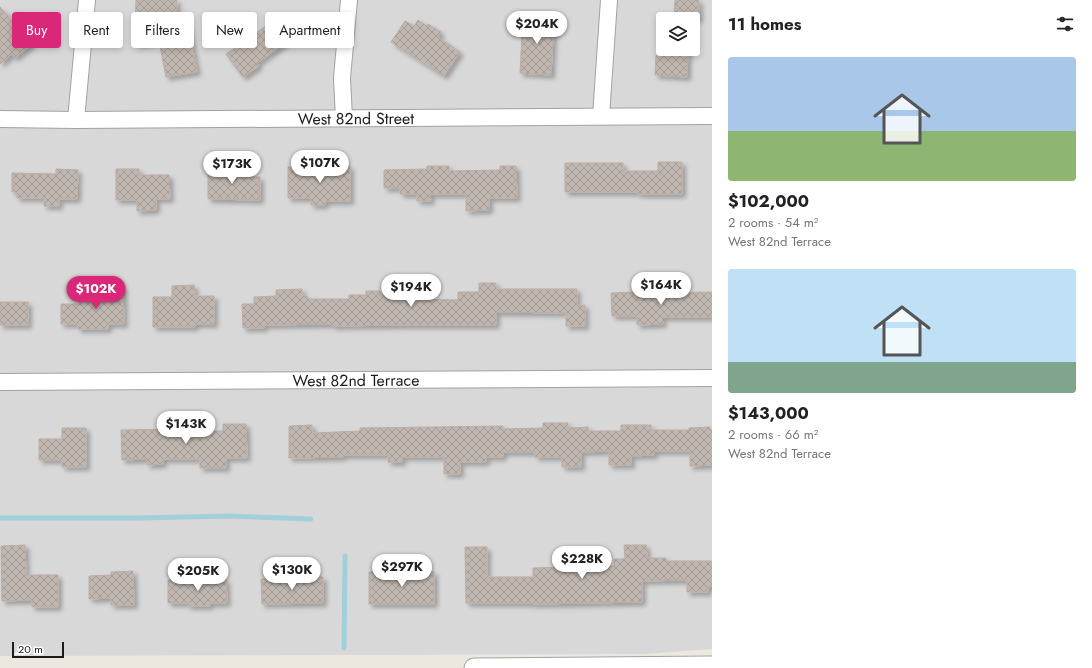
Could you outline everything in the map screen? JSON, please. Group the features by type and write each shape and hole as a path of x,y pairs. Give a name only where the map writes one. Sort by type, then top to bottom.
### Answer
{"street":[{"path":"76,120 86,0"},
{"path":"344,118 342,78 349,0"},
{"path":"601,116 609,0"},
{"name":"West 82nd Street","path":"0,119 76,120 712,116"},
{"name":"West 82nd Terrace","path":"0,382 712,378"},
{"path":"474,668 712,666"}],"shaded area":[{"path":"0,0 712,0 712,649 644,654 0,656"}],"building":[{"path":"136,0 177,0 176,12 136,12"},
{"path":"675,0 699,0 699,12 674,12"},
{"path":"0,7 12,21 12,48 27,48 15,58 12,54 0,64"},
{"path":"523,15 554,17 551,75 520,73"},
{"path":"418,20 441,32 438,37 460,52 444,76 391,42 405,21 414,26"},
{"path":"265,27 265,48 278,48 257,63 259,66 243,77 226,54 235,48 257,48 257,32"},
{"path":"160,48 193,48 197,72 166,77"},
{"path":"656,55 688,56 687,77 655,75"},
{"path":"658,162 682,162 682,194 638,194 638,192 565,192 565,163 623,163 623,171 658,171"},
{"path":"208,166 235,167 235,177 260,177 260,200 208,199"},
{"path":"350,166 350,201 325,201 325,205 311,205 311,198 288,198 288,167"},
{"path":"427,166 449,166 449,171 500,170 500,166 516,166 517,198 489,198 489,210 466,211 466,194 430,194 431,201 417,201 417,194 400,194 400,188 384,188 384,170 427,169"},
{"path":"56,169 78,170 77,199 59,199 59,206 44,206 44,198 17,198 17,192 12,192 12,173 56,174"},
{"path":"116,169 139,169 139,175 169,175 170,199 156,199 156,210 137,211 137,200 116,200"},
{"path":"479,283 496,283 496,289 577,289 577,305 585,305 585,326 566,326 566,313 496,312 496,325 332,326 332,324 264,325 264,328 243,328 242,304 254,304 254,297 276,296 276,290 302,289 302,296 307,296 307,299 349,299 349,295 366,295 366,291 380,291 380,296 402,295 402,299 458,300 458,292 479,292"},
{"path":"194,285 195,296 214,296 214,324 195,324 195,327 153,327 153,297 172,297 172,286"},
{"path":"123,287 124,324 108,324 108,329 78,329 78,324 61,324 61,304 79,304 79,298 98,298 98,288"},
{"path":"662,291 662,293 712,292 712,317 662,317 663,324 637,325 637,316 612,316 611,293"},
{"path":"0,302 28,302 28,325 0,325"},
{"path":"543,423 568,423 568,428 588,427 588,431 621,431 621,425 651,425 651,430 689,430 689,428 710,427 710,430 712,430 712,465 690,466 690,451 654,451 654,455 631,456 631,465 609,465 609,451 581,452 581,467 562,467 562,457 535,457 535,452 503,452 503,457 486,457 486,462 460,462 460,474 444,474 444,457 402,457 402,462 388,462 388,455 343,455 343,457 289,458 289,426 312,425 312,433 360,431 360,428 503,426 503,429 543,428"},
{"path":"223,424 246,424 247,458 226,458 226,468 200,468 200,459 163,459 163,464 147,465 147,459 122,460 121,430 181,429 181,431 223,431"},
{"path":"62,428 86,428 86,467 62,467 62,460 39,460 39,439 62,439"},
{"path":"25,545 26,575 58,575 58,607 32,607 32,600 2,601 1,546"},
{"path":"624,545 646,545 647,558 666,558 666,561 712,561 712,586 708,586 708,592 687,592 687,580 642,581 642,602 533,604 466,603 465,547 487,547 487,577 533,577 533,568 614,566 614,559 625,559"},
{"path":"133,571 134,605 111,605 111,598 89,599 89,576 111,575 111,572"},
{"path":"369,572 434,572 434,604 369,604"},
{"path":"323,577 323,603 262,604 261,579"},
{"path":"226,579 227,603 210,603 210,606 188,606 188,603 168,603 168,580"}],"waterway":[{"path":"0,518 140,518 229,516 311,519"},
{"path":"344,648 345,556"}]}
